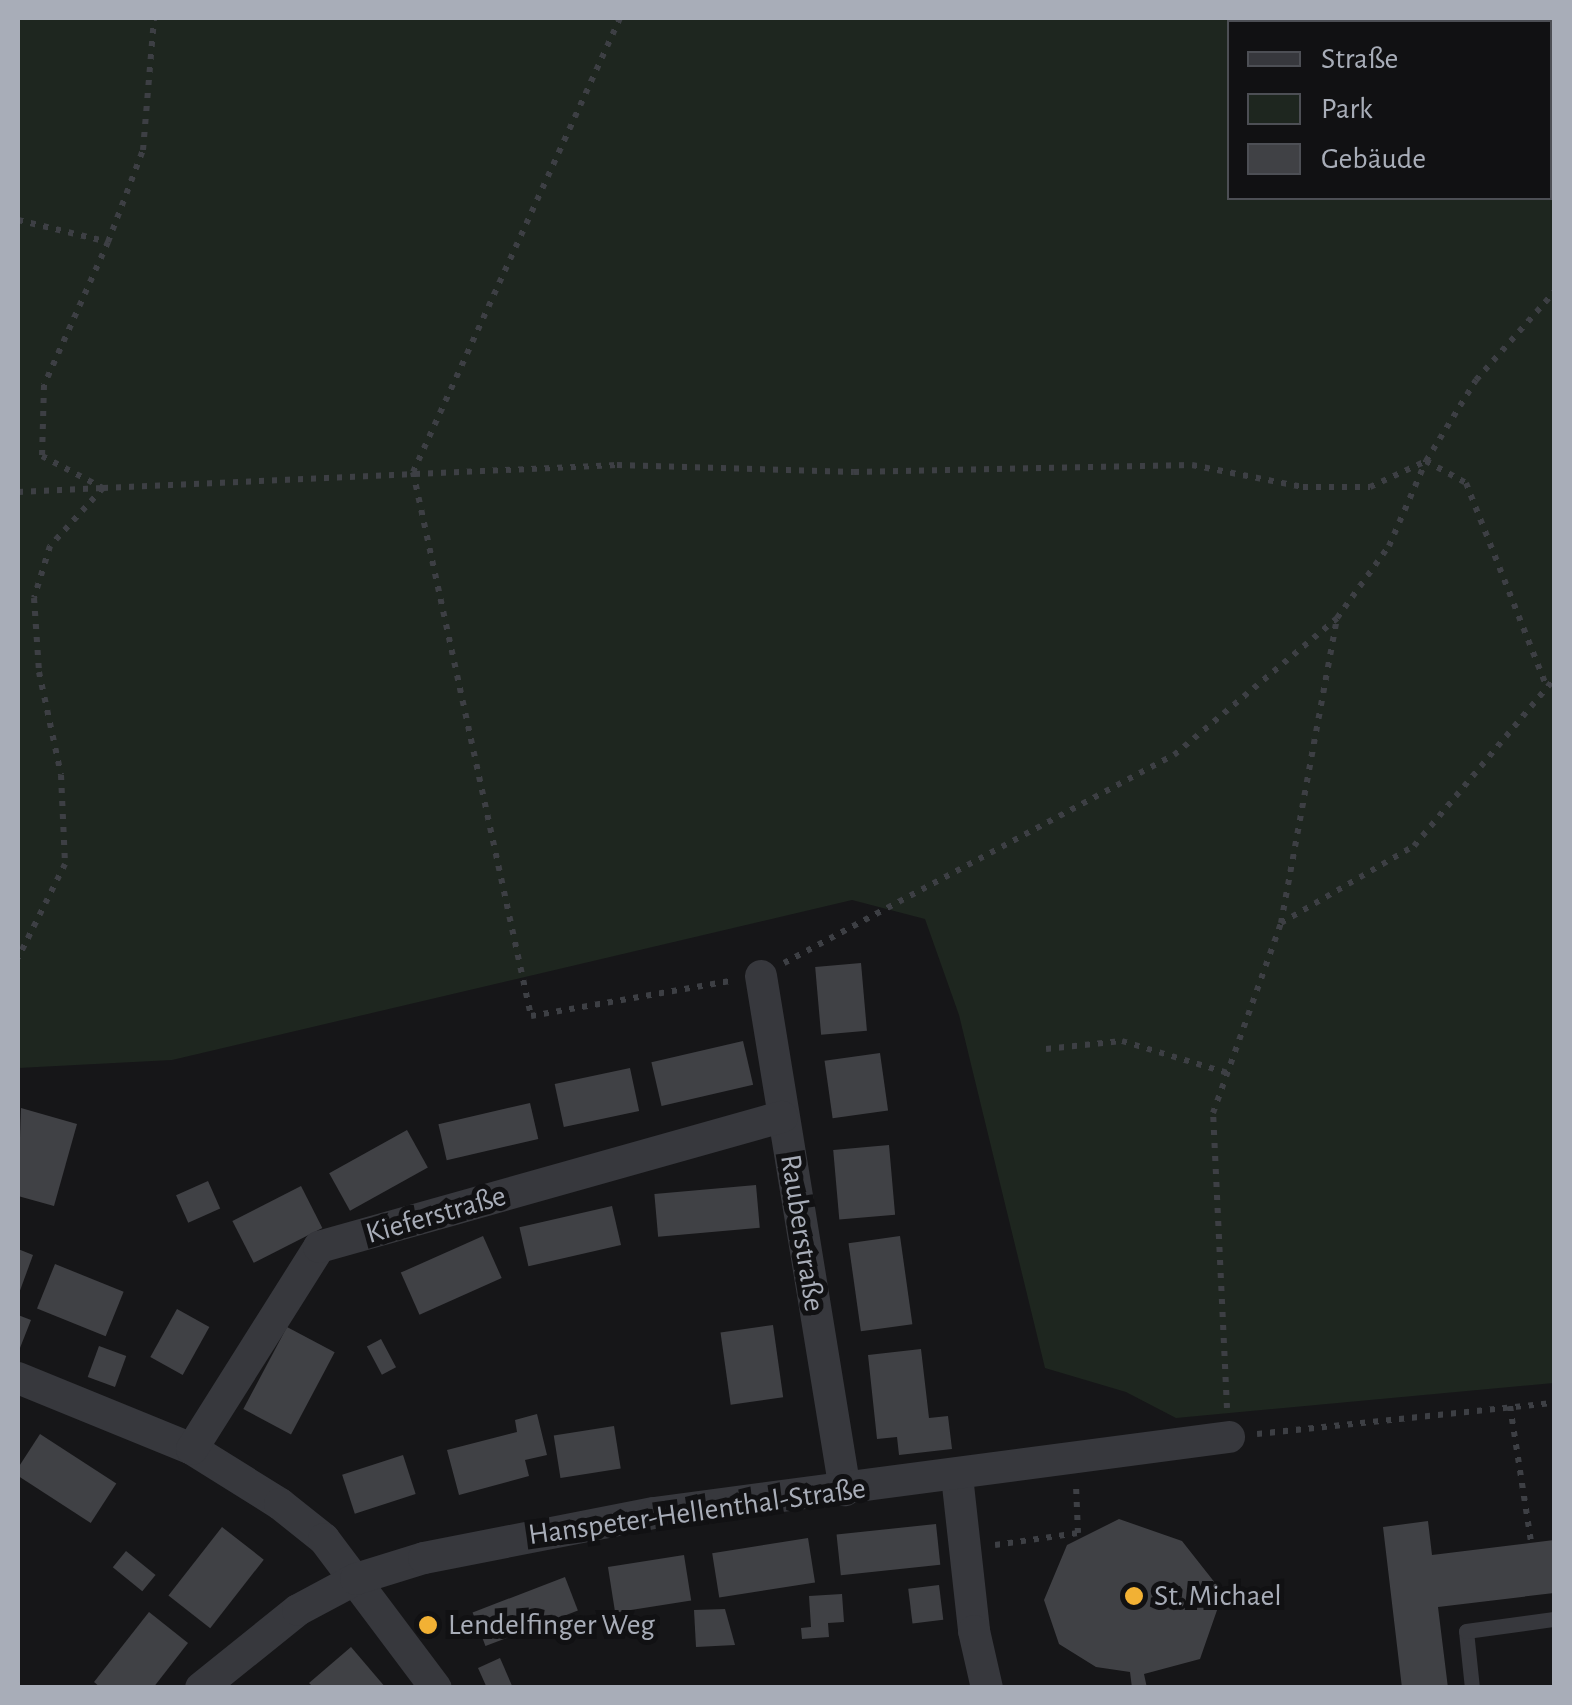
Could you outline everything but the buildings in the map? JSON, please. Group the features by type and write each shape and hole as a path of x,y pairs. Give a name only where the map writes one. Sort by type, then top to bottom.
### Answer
{"street":[{"name":"Rauberstraße","path":"761,976 845,1490"},
{"name":"Kieferstraße","path":"192,1450 319,1248 782,1117"},
{"path":"18,1378 192,1450 280,1504 324,1539 436,1688"},
{"name":"Hanspeter-Hellenthal-Straße","path":"202,1688 298,1610 356,1580 531,1534 1229,1437"},
{"path":"957,1476 964,1549 987,1688"}],"lane":[{"path":"1472,1688 1466,1631 1554,1619"}],"path":[{"path":"103,488 42,456 44,384 108,242 143,150 154,18"},
{"path":"620,18 413,472 531,1016 761,976 1174,755 1338,618 1388,546 1426,461 1476,380 1554,292"},
{"path":"18,220 108,242"},
{"path":"18,492 617,465 1021,472 1192,465 1303,487 1370,487 1426,461"},
{"path":"1426,461 1466,484 1547,688"},
{"path":"18,958 65,864 62,775 39,672 34,598 50,546 103,488"},
{"path":"1338,618 1282,923 1213,1112 1229,1437 1554,1403"},
{"path":"1282,923 1414,846 1554,679"},
{"path":"1046,1049 1122,1041 1228,1074"},
{"path":"1510,1406 1531,1542"},
{"path":"964,1549 1078,1533 1075,1458"}],"green space":[{"path":"18,18 1554,18 1554,1383 1176,1418 1126,1392 1045,1368 959,1015 925,919 852,900 172,1060 18,1068"}],"place":[{"name":"St. Michael","path":"1134,1596"},
{"name":"Lendelfinger Weg","path":"428,1625"}]}
